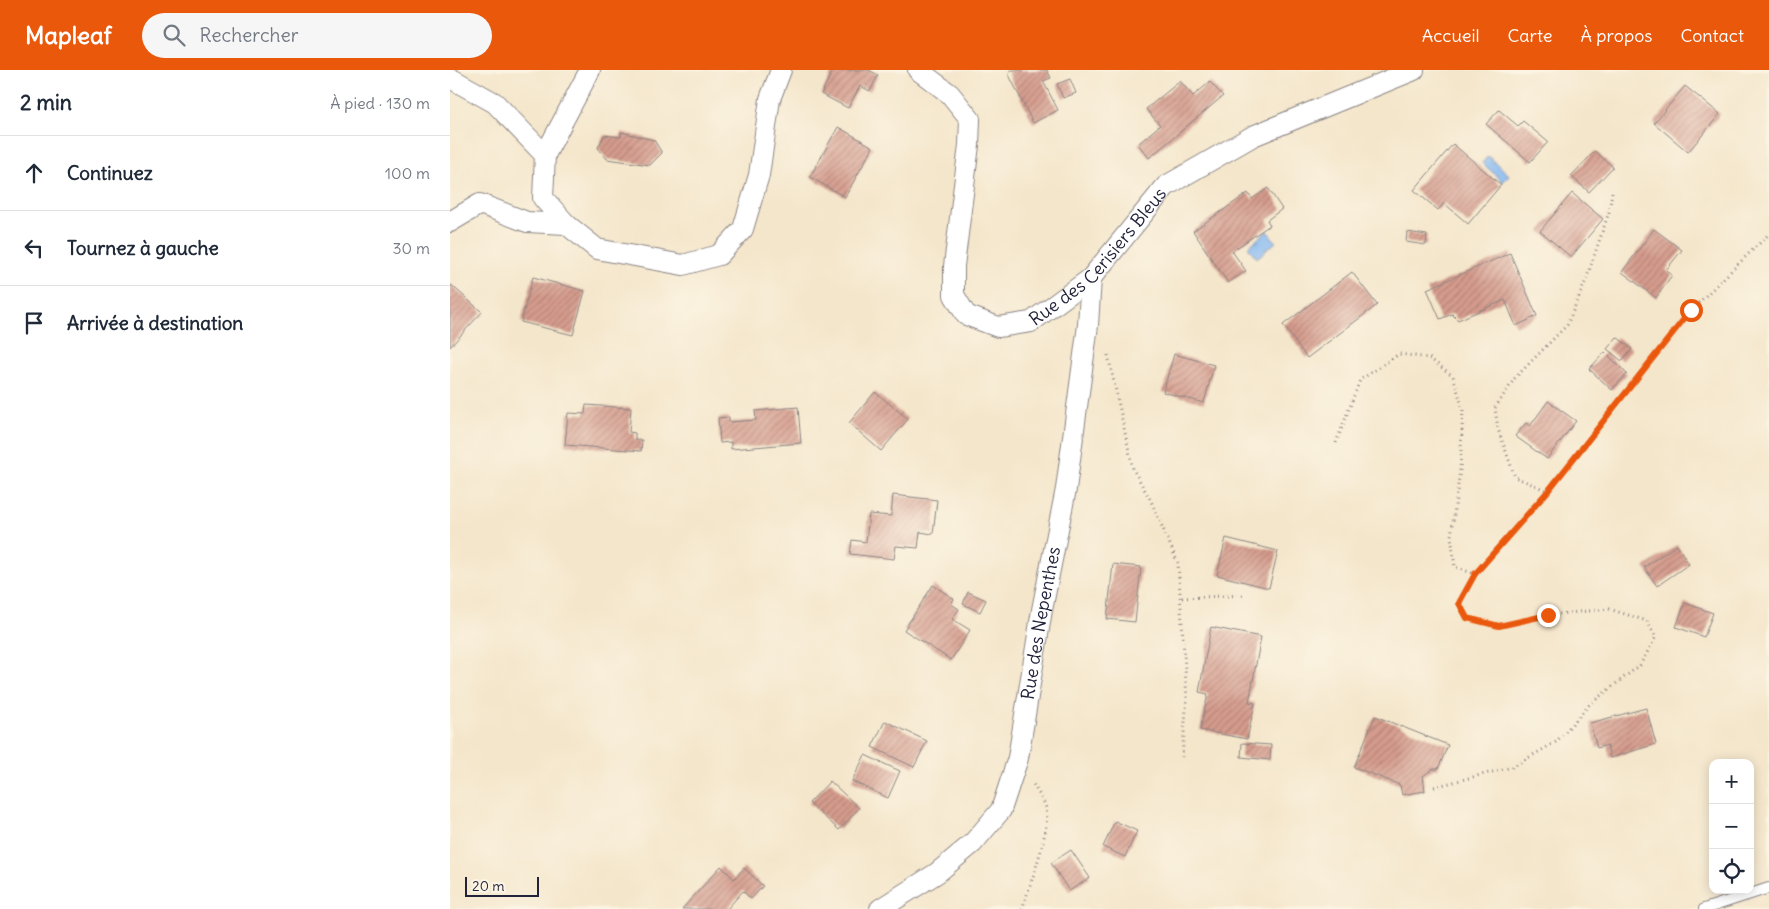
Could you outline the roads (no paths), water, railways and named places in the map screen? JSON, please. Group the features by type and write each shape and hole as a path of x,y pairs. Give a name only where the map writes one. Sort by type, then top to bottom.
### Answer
{"street":[{"path":"590,70 545,155 543,198 566,224 598,249 683,265 719,255 743,229 759,175 770,99 782,70"},
{"name":"Rue des Cerisiers Bleus","path":"918,70 950,94 970,120 969,145 954,266 954,295 966,315 998,328 1031,322 1091,278 1166,186 1253,136 1414,70"},
{"path":"450,78 495,103 545,155"},
{"path":"450,222 480,204 527,222 566,224"},
{"name":"Rue des Nepenthes","path":"880,909 937,873 972,843 1001,810 1018,758 1042,610 1066,489 1088,325 1091,278"}],"lane":[{"path":"1704,909 1769,888"}],"water":[{"path":"1488,156 1509,175 1503,182 1482,163"},
{"path":"1267,231 1276,242 1257,258 1248,247"}]}
